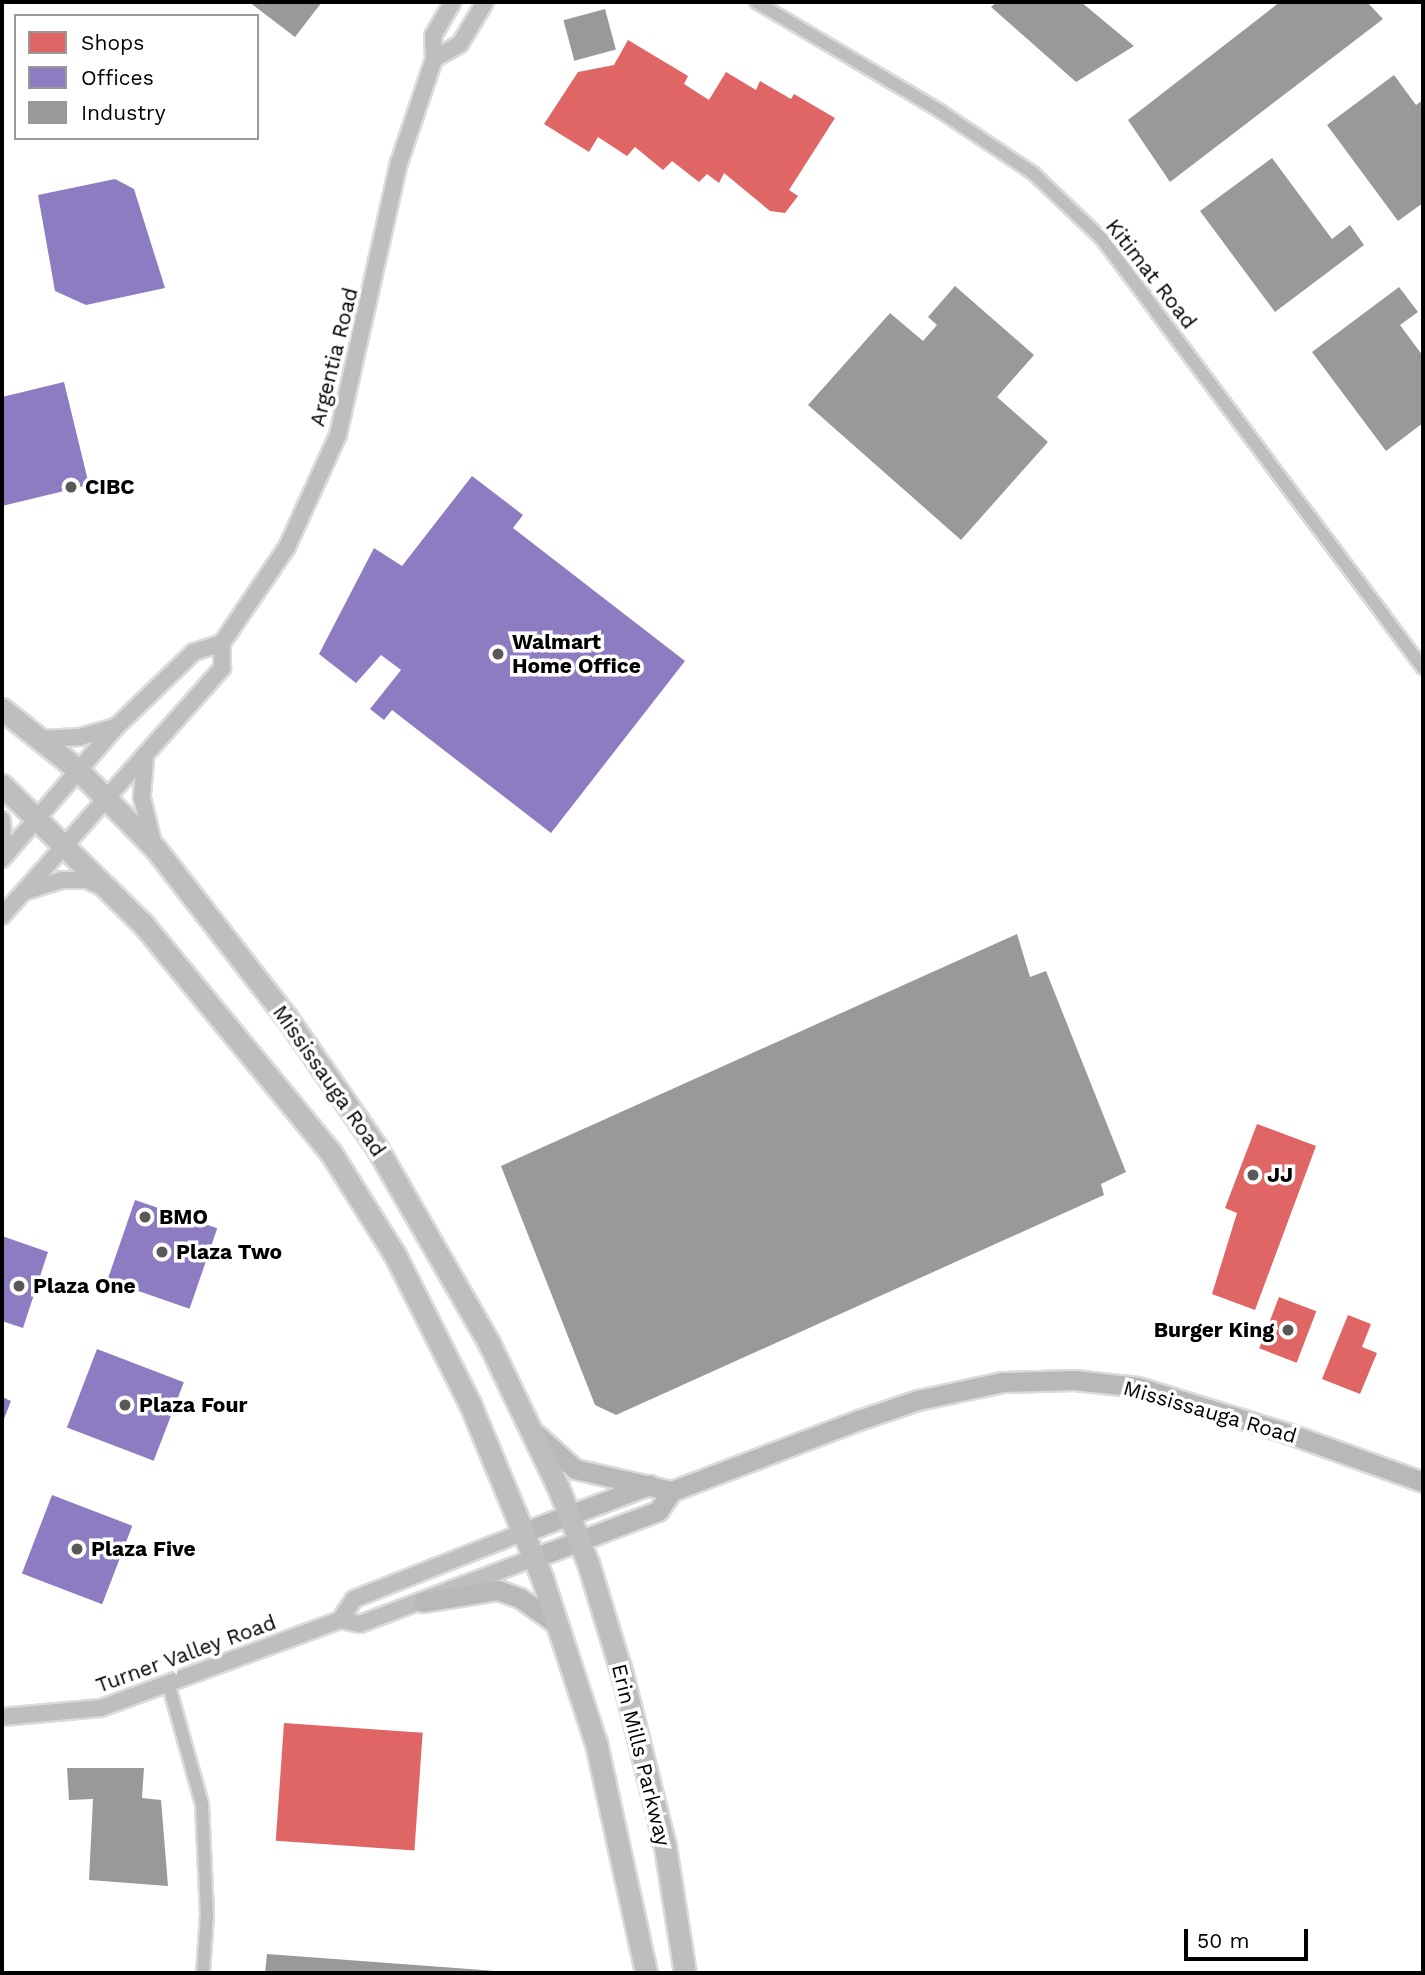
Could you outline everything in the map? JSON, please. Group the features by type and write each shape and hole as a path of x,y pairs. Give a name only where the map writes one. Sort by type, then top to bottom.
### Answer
{"main road":[{"name":"Mississauga Road","path":"2,709 77,769 155,848 322,1066 429,1233 531,1429 579,1542"},
{"name":"Mississauga Road","path":"2,785 113,892 288,1098 361,1199 395,1255 470,1405 534,1558 658,1511 672,1491 918,1400 1003,1382 1074,1380 1162,1394 1423,1482"},
{"path":"531,1429 575,1469 672,1491"},
{"path":"524,1532 649,1485"},
{"name":"Erin Mills Parkway","path":"579,1542 622,1674 665,1846 685,1973"},
{"name":"Erin Mills Parkway","path":"534,1558 596,1743 646,1973"},
{"path":"423,1602 498,1590 520,1598 558,1625"}],"street":[{"name":"Argentia Road","path":"2,916 145,760 222,668 222,643 287,547 338,435 399,163 434,59 433,36 453,2"},
{"path":"434,59 460,44 485,2"},
{"name":"Kitimat Road","path":"756,2 940,111 1033,173 1102,239 1423,668"},
{"path":"3,858 77,769 117,726 194,652 222,643"},
{"path":"41,739 80,737 117,726"},
{"path":"145,760 142,798 155,848"},
{"path":"2,820 3,858"},
{"path":"24,892 74,880 87,880 113,892"},
{"name":"Turner Valley Road","path":"340,1620 354,1599 524,1532"},
{"name":"Turner Valley Road","path":"2,1717 101,1708 169,1686 340,1620 360,1624 534,1558"},
{"path":"169,1686 202,1804 207,1914 203,1973"}],"building: Shops":[{"path":"628,40 688,76 684,84 709,100 726,72 756,90 760,81 791,99 794,94 835,118 789,190 798,196 785,213 770,211 724,173 719,183 707,174 699,182 672,161 663,170 635,147 627,156 598,137 589,152 544,124 578,72 614,65"},
{"path":"1257,1124 1316,1146 1255,1310 1212,1294 1237,1213 1225,1208"},
{"name":"Burger King","path":"1279,1297 1316,1311 1297,1363 1259,1348"},
{"path":"1348,1315 1371,1324 1362,1347 1377,1353 1360,1394 1322,1379"},
{"path":"284,1723 423,1733 414,1850 276,1841"}],"building: Offices":[{"path":"115,179 134,189 165,288 86,305 55,291 38,195"},
{"path":"64,382 89,485 2,506 2,397"},
{"name":"Walmart Home Office","path":"472,476 523,515 513,528 685,661 551,833 392,710 384,720 370,709 401,670 381,655 356,683 319,654 374,548 402,566"},
{"name":"Plaza Two","path":"135,1200 217,1228 190,1309 107,1280"},
{"name":"Plaza One","path":"2,1236 48,1252 23,1328 2,1321"},
{"name":"Plaza Four","path":"97,1349 184,1382 154,1461 67,1427"},
{"path":"2,1397 11,1401 2,1424"},
{"name":"Plaza Five","path":"52,1495 132,1526 102,1604 22,1573"}],"building: Industry":[{"path":"249,2 322,2 295,37"},
{"path":"997,2 1081,2 1134,46 1076,82 991,7"},
{"path":"1280,2 1367,2 1383,19 1170,182 1128,120"},
{"path":"605,9 616,50 574,61 563,20"},
{"path":"1394,75 1416,105 1423,100 1423,203 1398,221 1327,125"},
{"path":"1272,158 1332,239 1350,225 1364,245 1275,312 1200,211"},
{"path":"955,286 1034,355 997,397 1048,442 961,540 808,405 890,313 923,341 937,325 928,317"},
{"path":"1399,287 1418,312 1400,325 1423,356 1423,423 1386,451 1312,352"},
{"path":"1017,934 1030,977 1046,971 1126,1172 1101,1184 1104,1195 616,1415 595,1405 501,1166"},
{"path":"67,1768 144,1768 142,1798 161,1800 168,1886 89,1880 93,1799 69,1800"},
{"path":"267,1954 496,1971 496,1973 265,1973"}],"place":[{"name":"CIBC","path":"71,487"},
{"name":"Walmart Home Office","path":"498,654"},
{"name":"JJ","path":"1253,1175"},
{"name":"BMO","path":"145,1217"},
{"name":"Plaza Two","path":"162,1252"},
{"name":"Plaza One","path":"19,1286"},
{"name":"Burger King","path":"1288,1330"},
{"name":"Plaza Four","path":"125,1405"},
{"name":"Plaza Five","path":"77,1549"}]}
